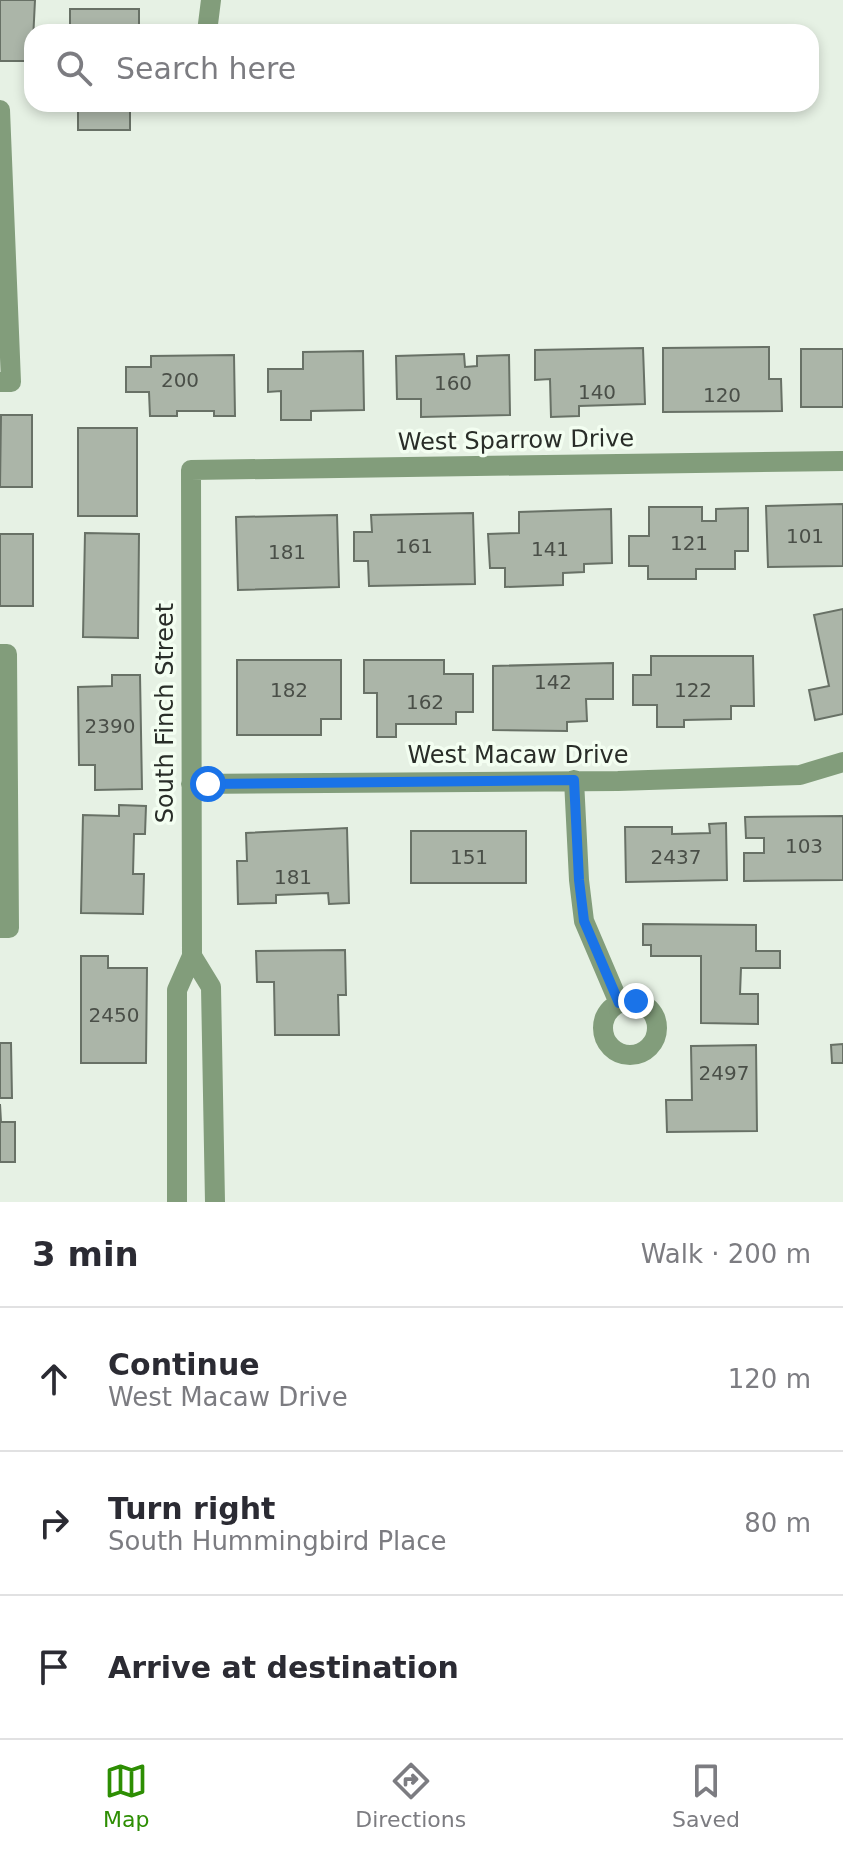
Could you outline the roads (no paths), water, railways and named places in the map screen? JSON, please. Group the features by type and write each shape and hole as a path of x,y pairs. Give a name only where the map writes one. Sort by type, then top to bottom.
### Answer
{"street":[{"path":"208,24 211,0"},
{"path":"1,110 6,382"},
{"name":"West Sparrow Drive","path":"191,470 843,461"},
{"name":"South Finch Street","path":"177,1202 177,990 192,956 191,470"},
{"path":"3,654 5,928"},
{"name":"West Macaw Drive","path":"191,784 800,775 843,762"},
{"path":"574,780 584,921 619,1003"},
{"name":"South Finch Street","path":"192,956 211,987 215,1202"}]}
